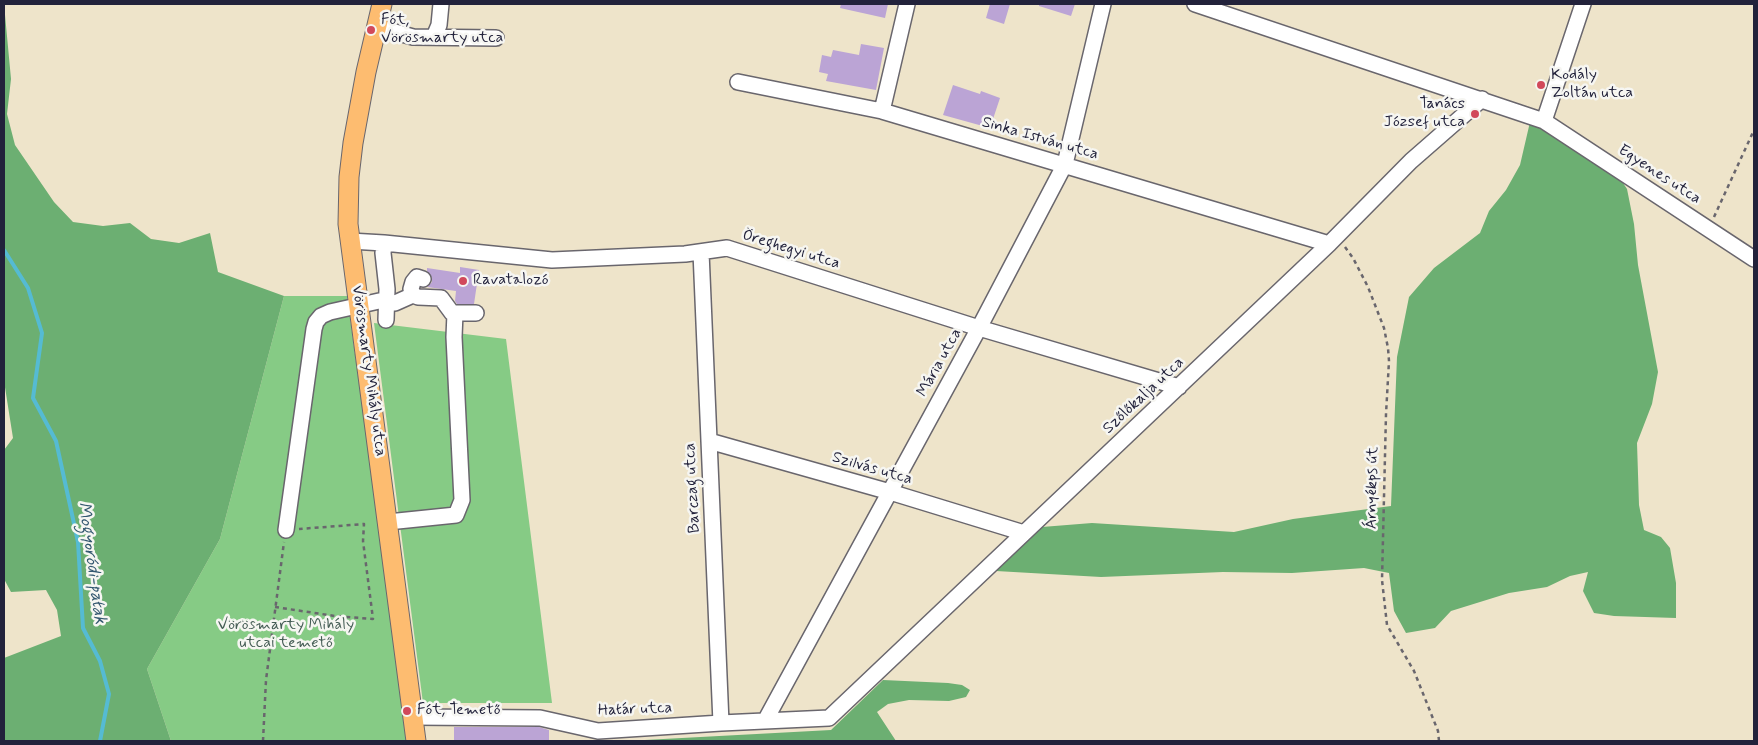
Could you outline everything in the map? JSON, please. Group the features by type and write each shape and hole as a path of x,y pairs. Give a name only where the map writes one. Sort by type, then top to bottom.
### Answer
{"main road":[{"name":"Vörösmarty Mihály utca","path":"382,4 366,72 349,177 348,224 416,741"}],"street":[{"path":"434,37 439,25 441,4"},
{"path":"882,111 907,4"},
{"name":"Mária utca","path":"765,721 979,328 1065,164 1103,4"},
{"path":"1195,4 1544,120 1583,4"},
{"path":"377,27 413,37 496,38"},
{"name":"Sinka István utca","path":"738,82 882,111 1333,240"},
{"name":"Szőlőkalja utca","path":"829,718 1333,240 1412,161 1482,99"},
{"name":"Egyenes utca","path":"1544,120 1754,259"},
{"name":"Öreghegyi utca","path":"350,241 552,260 701,252 727,248 979,328 1179,387"},
{"path":"384,243 386,320"},
{"name":"Barczag utca","path":"701,252 721,723"},
{"path":"413,295 411,289 413,282 417,277 423,279"},
{"path":"285,534 314,330 316,322 321,316 330,312 379,301 395,303 413,295 441,298 452,313 476,313"},
{"path":"388,522 456,515 462,500 454,337 455,313"},
{"name":"Szilvás utca","path":"709,441 890,492 1024,533"},
{"name":"Határ utca","path":"412,717 540,718 598,731 829,718"}],"path":[{"path":"1708,228 1754,130"},
{"name":"Árnyékps út","path":"1333,240 1353,258 1368,287 1384,328 1389,361 1382,580 1387,625 1414,671 1438,730 1439,741"},
{"path":"263,741 266,680 285,534 364,524 362,541 373,619 335,616 276,607"}],"green space":[{"path":"4,4 11,79 7,114 15,145 54,202 73,222 103,226 130,223 151,239 179,243 210,233 218,272 284,296 220,539 147,669 171,741 4,741 4,658 61,636 57,610 46,590 11,592 4,579 4,450 13,438 4,381"},
{"path":"1530,122 1609,162 1627,189 1634,224 1638,265 1658,372 1652,404 1637,443 1639,505 1644,530 1661,537 1670,548 1676,583 1676,618 1614,616 1594,613 1583,591 1588,572 1570,576 1547,587 1509,593 1451,611 1435,628 1406,633 1394,611 1389,573 1364,568 1292,573 1223,572 1101,577 996,571 1042,527 1092,523 1234,532 1293,519 1391,506 1397,357 1409,297 1434,268 1480,233 1489,211 1506,190 1520,165"},
{"name":"Vörösmarty Mihály utcai temető","path":"284,296 347,296 408,741 171,741 147,669 220,539"},
{"path":"374,323 506,339 552,703 423,703"},
{"path":"883,680 948,683 962,685 970,690 966,697 949,701 909,700 888,704 877,712 896,741 626,741 831,730"}],"building":[{"path":"841,4 888,4 885,18 840,8"},
{"path":"990,4 1010,4 1004,24 986,18"},
{"path":"1039,4 1075,4 1071,16 1039,6"},
{"path":"861,44 884,48 876,90 826,81 828,74 819,72 822,55 831,57 833,50 859,55"},
{"path":"953,85 980,94 981,91 1000,98 990,128 943,115"},
{"name":"Ravatalozó","path":"460,267 479,270 474,304 457,304 455,301 456,291 427,287 432,282 432,278 427,268 460,273"},
{"path":"454,727 539,727 549,730 549,741 454,741"}],"waterway":[{"name":"Mogyoródi-patak","path":"4,250 28,288 42,333 33,398 56,441 78,542 83,628 100,661 109,694 100,741"}],"place":[{"name":"Fót, Vörösmarty utca","path":"371,30"},
{"name":"Kodály Zoltán utca","path":"1541,85"},
{"name":"Tanács József utca","path":"1475,114"},
{"name":"Ravatalozó","path":"463,281"},
{"name":"Fót, Temető","path":"407,711"}]}
